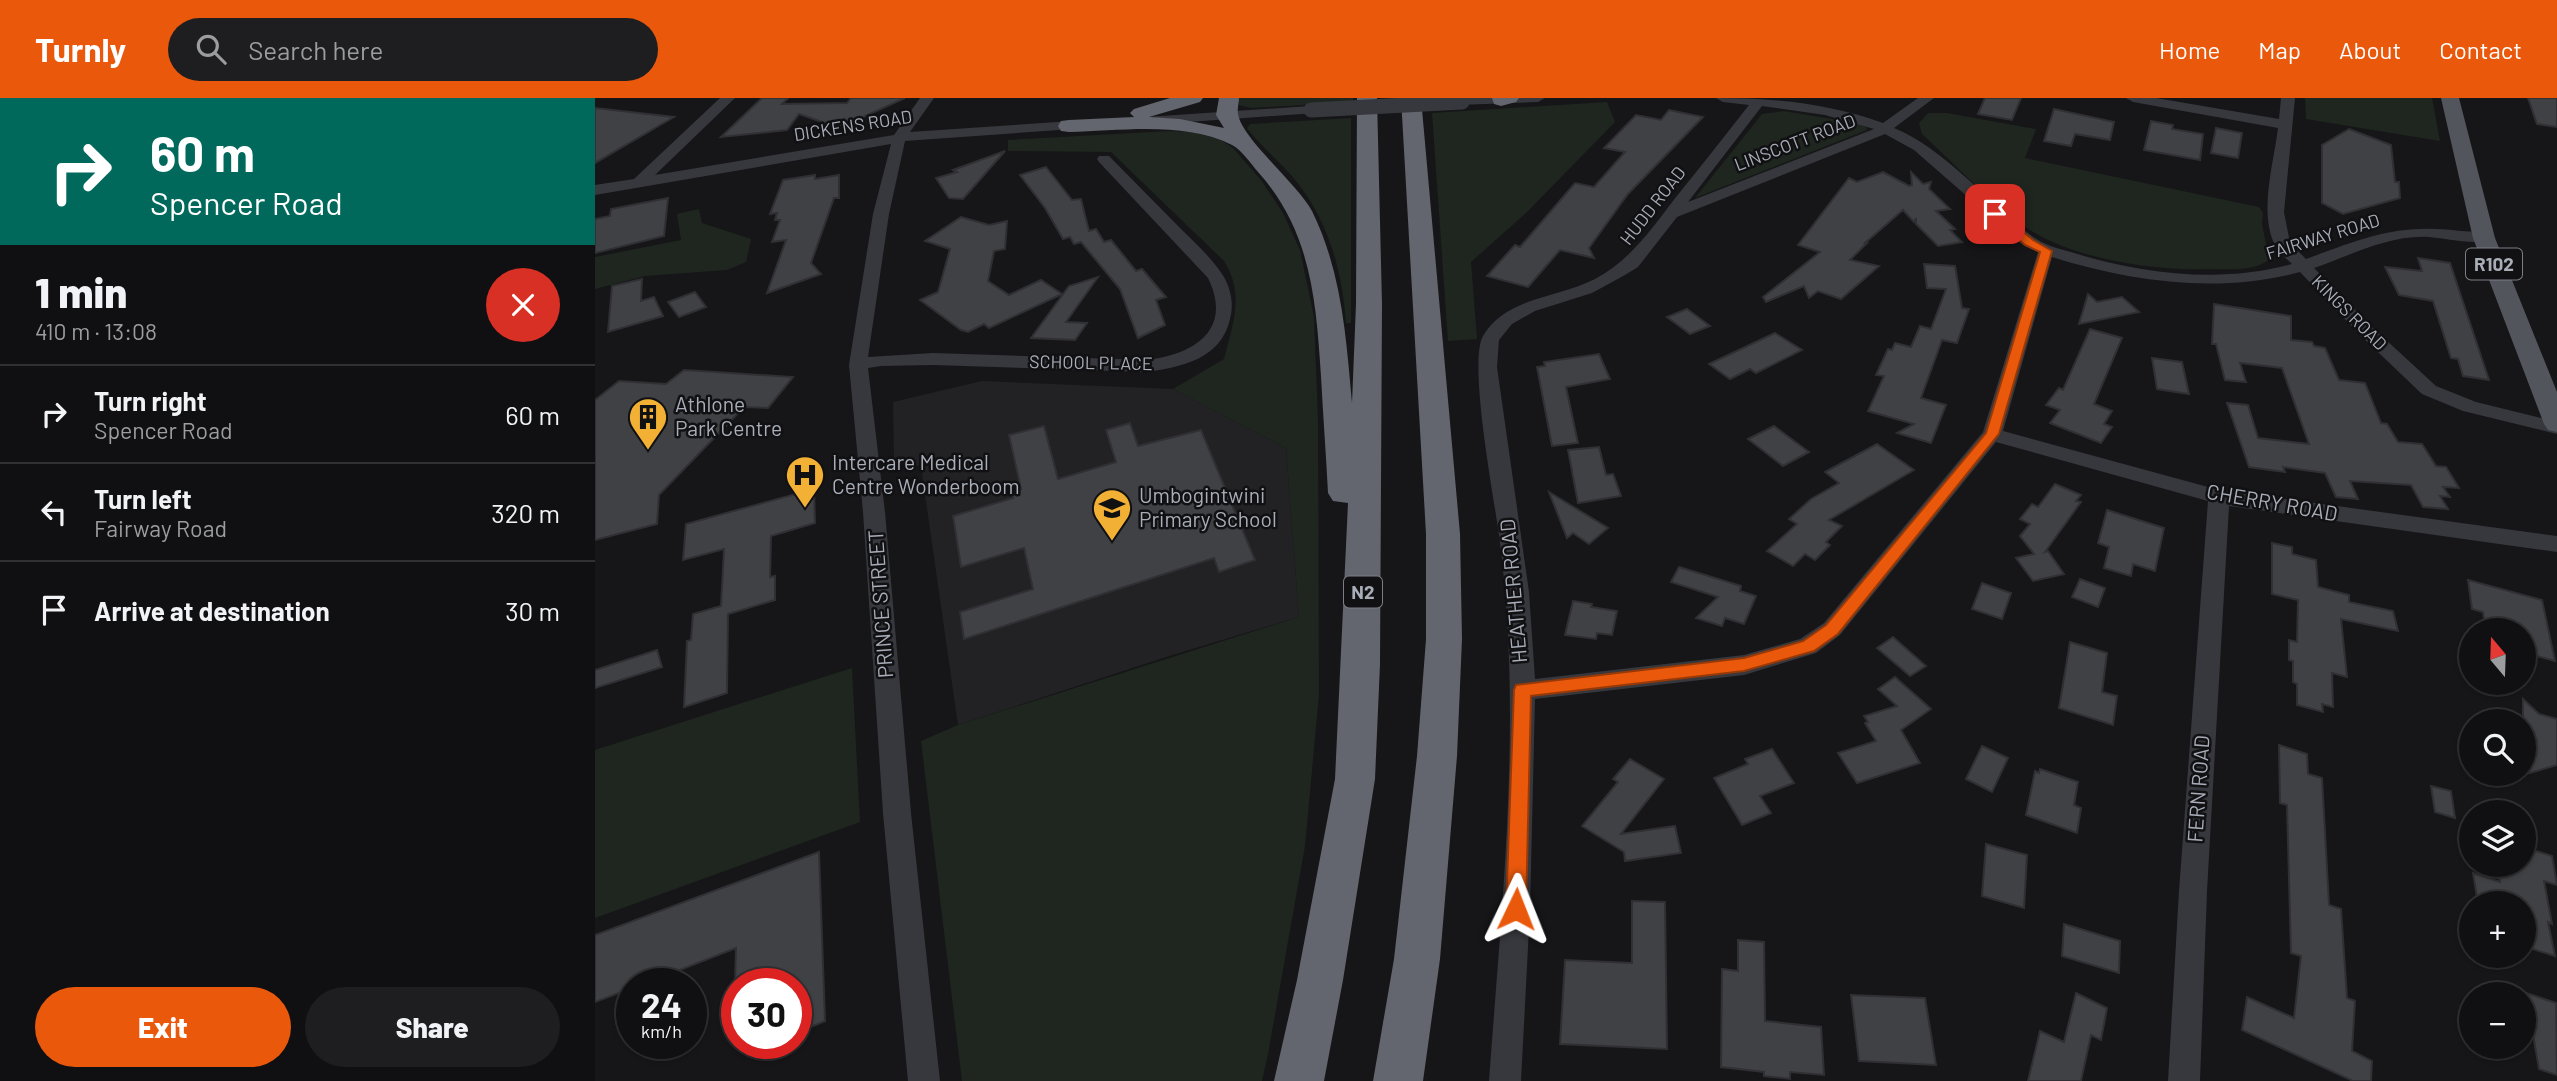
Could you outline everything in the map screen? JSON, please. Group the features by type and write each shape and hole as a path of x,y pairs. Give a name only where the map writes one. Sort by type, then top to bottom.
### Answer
{"highway":[{"path":"1069,125 1156,111 1193,98"},
{"name":"N2","path":"1299,1081 1320,981 1355,779 1363,599 1369,304 1367,98"},
{"path":"1398,1081 1417,959 1437,756 1444,639 1443,534 1411,98"},
{"path":"1228,107 1243,142 1285,188 1304,221 1319,258 1330,307 1351,562 1363,599"},
{"path":"1069,125 1182,124 1218,130 1243,142"}],"main road":[{"name":"R102","path":"2450,98 2484,238 2557,426"}],"street":[{"path":"638,183 728,98"},
{"name":"PRINCE STREET","path":"924,1081 896,799 874,512 858,365 881,214 898,138 927,98"},
{"name":"DICKENS ROAD","path":"596,190 898,138 949,132 1069,125 1228,107 1311,110 1538,98"},
{"path":"1723,98 1761,100"},
{"name":"LINSCOTT ROAD","path":"1671,214 1887,128 1927,98"},
{"name":"KINGS ROAD","path":"2288,98 2275,215 2282,244 2300,265 2429,390 2470,407 2557,426"},
{"path":"2143,99 2287,125"},
{"name":"FAIRWAY ROAD","path":"1761,100 1849,117 1903,135 2014,231 2046,251 2132,271 2205,278 2265,275 2389,236 2425,232 2484,238"},
{"name":"HUDD ROAD","path":"1487,354 1490,339 1501,323 1515,314 1607,281 1632,263 1761,100"},
{"name":"SCHOOL PLACE","path":"858,365 919,359 1146,366 1183,360 1208,347 1216,337 1222,321 1224,294 1219,281 1209,267 1104,159"},
{"path":"1523,690 1744,665 1808,646 1832,629 1992,434 2046,251"},
{"name":"HEATHER ROAD","path":"1487,354 1518,592 1523,690 1516,909 1505,1081"},
{"name":"CHERRY ROAD","path":"1992,434 2219,497 2557,544"},
{"name":"FERN ROAD","path":"2184,1081 2193,891 2219,497"}],"shaded area":[{"path":"1238,98 1353,98 1353,102 1251,108 1239,105"},
{"path":"2305,98 2432,98 2440,141 2306,119"},
{"path":"1607,102 1615,122 1527,212 1471,262 1477,339 1448,341 1432,113"},
{"path":"1783,111 1857,123 1867,130 1695,198 1762,114"},
{"path":"1928,113 1947,113 2036,129 2025,158 2259,207 2263,213 2262,223 2269,260 2263,264 2239,269 2163,268 2092,256 2048,240 2002,209 1922,134 1919,123"},
{"path":"1351,118 1351,323 1346,323 1337,266 1317,213 1296,181 1247,128 1250,124"},
{"path":"1194,132 1221,140 1233,148 1261,180 1283,213 1300,250 1314,317 1318,420 1319,694 1305,846 1268,1054 1262,1081 962,1081 921,741 958,725 1299,617 1286,448 1173,389 1224,359 1236,297 1224,261 1111,152 1008,151 1008,140"},
{"path":"699,209 702,223 751,239 746,262 727,270 645,276 595,289 595,257 681,240 677,214"},
{"name":"Umbogintwini Primary School","path":"982,381 1173,389 1286,448 1299,617 958,725 921,466 894,463 893,402"},
{"path":"852,668 860,822 595,918 595,750"}],"building":[{"path":"762,98 788,98 782,104 847,103 851,98 905,98 839,128 799,114 787,130 721,137"},
{"path":"1985,98 2021,98 2012,120 1978,114"},
{"path":"2528,98 2557,98 2557,127 2537,124"},
{"path":"595,108 674,117 595,163"},
{"path":"2054,109 2114,122 2110,140 2075,134 2071,146 2044,141"},
{"path":"1669,110 1703,117 1628,194 1589,248 1594,258 1560,250 1528,287 1487,276 1515,245 1520,247 1575,183 1594,187 1625,152 1604,148 1636,115 1661,120"},
{"path":"2151,121 2173,125 2172,129 2203,134 2200,160 2144,150"},
{"path":"2216,128 2242,133 2238,158 2211,153"},
{"path":"2349,129 2391,145 2395,182 2399,182 2400,198 2343,214 2322,203 2322,145"},
{"path":"1005,151 963,199 949,198 936,178 957,172 953,170"},
{"path":"1046,167 1072,200 1081,199 1089,231 1096,229 1104,242 1111,240 1136,271 1142,269 1166,297 1156,300 1165,325 1138,338 1120,289 1081,242 1074,244 1070,237 1063,239 1045,208 1020,175"},
{"path":"1883,172 1909,186 1912,185 1911,172 1923,184 1931,182 1929,189 1950,209 1936,211 1955,229 1950,230 1962,242 1938,246 1916,224 1916,218 1914,222 1903,210 1850,260 1879,266 1841,299 1818,291 1809,298 1804,286 1766,302 1763,297 1820,252 1798,245 1849,178 1857,182"},
{"path":"815,175 815,179 839,175 839,198 834,198 811,263 821,274 767,293 786,240 772,242 780,220 775,220 777,213 770,214 783,180"},
{"path":"668,198 664,236 595,253 595,219 610,216 611,209"},
{"path":"961,217 989,225 1007,221 1005,249 994,251 988,281 1009,295 1041,280 1062,294 989,328 984,324 968,332 961,330 920,300 938,292 950,249 925,241"},
{"path":"2418,258 2450,263 2489,380 2463,376 2458,359 2451,358 2433,301 2399,295 2385,267 2422,271"},
{"path":"1924,264 1955,266 1962,308 1969,309 1957,343 1942,340 1921,398 1946,405 1931,443 1897,433 1914,424 1868,411 1884,376 1876,375 1888,349 1892,350 1895,343 1911,347 1920,326 1931,329 1946,289 1927,288"},
{"path":"1098,277 1066,322 1087,323 1075,340 1031,338 1069,286"},
{"path":"642,279 641,301 654,297 663,316 608,332 612,286"},
{"path":"695,292 706,307 679,317 668,302"},
{"path":"2088,294 2097,302 2122,297 2139,312 2079,324"},
{"path":"2214,304 2291,316 2291,340 2312,342 2314,346 2325,348 2339,380 2365,383 2381,423 2387,424 2398,442 2422,444 2436,466 2446,467 2459,488 2443,487 2450,497 2440,496 2448,509 2423,507 2411,485 2350,481 2358,499 2336,497 2325,473 2283,467 2285,472 2249,467 2227,403 2248,405 2258,438 2309,444 2282,368 2240,363 2246,382 2225,380 2216,344 2212,344"},
{"path":"1687,309 1710,326 1690,334 1667,317"},
{"path":"2090,329 2122,338 2094,404 2112,411 2104,424 2112,427 2101,443 2050,423 2060,410 2046,405 2059,388 2063,390"},
{"path":"1775,333 1802,350 1756,373 1750,369 1730,379 1709,364"},
{"path":"1599,354 1610,379 1566,387 1578,443 1552,446 1537,367 1545,366 1544,362"},
{"path":"2152,358 2182,362 2189,394 2157,389"},
{"name":"Athlone Park Centre","path":"684,370 793,377 768,408 744,407 659,495 657,524 595,540 595,400 619,381 666,384"},
{"path":"1130,423 1138,446 1201,430 1255,560 1219,572 1214,558 964,639 960,612 1033,589 1024,548 961,567 953,516 1013,498 1012,492 1021,489 1009,435 1044,426 1058,479 1116,462 1106,430"},
{"path":"1774,426 1809,452 1783,466 1748,439"},
{"path":"1877,444 1914,470 1829,520 1842,526 1826,542 1830,545 1815,560 1805,554 1793,566 1767,551 1797,524 1789,519 1811,499 1839,483 1825,472"},
{"path":"1599,447 1606,475 1613,474 1621,496 1578,503 1568,450"},
{"path":"2055,484 2081,495 2076,501 2081,502 2045,552 2048,551 2064,574 2033,581 2016,558 2034,554 2020,536 2030,524 2020,519 2032,504 2038,507"},
{"path":"814,489 815,523 771,536 770,577 775,576 775,600 728,614 727,693 684,707 687,641 691,640 693,614 721,606 724,549 683,560 686,524"},
{"path":"1549,492 1608,528 1589,544 1573,533 1567,538"},
{"path":"2107,510 2164,528 2155,571 2133,564 2131,576 2104,568 2109,547 2098,543"},
{"path":"2272,543 2292,547 2292,554 2316,560 2318,587 2349,595 2349,602 2393,611 2398,631 2341,619 2347,677 2332,673 2333,707 2322,704 2323,712 2297,705 2297,684 2293,682 2293,661 2289,660 2289,640 2297,642 2298,600 2272,594"},
{"path":"1679,567 1741,586 1740,591 1756,596 1744,624 1725,618 1722,626 1696,618 1718,597 1671,582"},
{"path":"2080,579 2105,588 2098,607 2072,597"},
{"path":"2468,580 2542,600 2555,661 2536,656 2536,618 2484,618 2483,612 2472,609"},
{"path":"1982,583 2011,593 2002,619 1972,609"},
{"path":"1573,601 1617,611 1612,635 1597,633 1596,639 1565,635"},
{"path":"1893,637 1926,666 1910,676 1877,648"},
{"path":"2070,642 2107,653 2102,692 2117,696 2113,725 2059,708"},
{"path":"657,650 662,667 595,688 595,670"},
{"path":"1895,677 1931,709 1901,730 1920,763 1857,783 1838,753 1876,741 1865,723 1868,722 1864,716 1897,706 1878,689"},
{"path":"2523,699 2534,709 2523,709"},
{"path":"2536,711 2557,719 2557,765 2536,771"},
{"path":"2279,745 2307,754 2308,774 2322,778 2329,905 2341,909 2347,998 2355,1001 2352,1051 2372,1061 2371,1081 2353,1081 2242,1030 2247,997 2294,1018 2301,956 2291,953 2287,805 2280,803"},
{"path":"1982,746 2008,758 1992,792 1966,779"},
{"path":"1772,749 1794,783 1760,796 1771,813 1742,825 1714,778 1748,764 1745,759"},
{"path":"1630,759 1664,779 1621,834 1675,826 1681,853 1625,861 1624,852 1582,826 1618,782 1613,779"},
{"path":"2040,769 2078,782 2074,805 2081,808 2077,833 2026,815 2035,771 2039,773"},
{"path":"2431,786 2451,791 2455,818 2435,812"},
{"path":"1986,844 2027,855 2024,908 1982,896"},
{"path":"2536,851 2552,856 2557,885 2544,881 2555,956 2536,950 2536,891 2476,891 2474,877 2485,877 2500,882 2499,877 2536,877"},
{"path":"819,852 825,1021 812,1026 812,968 735,968 736,948 685,968 616,968 616,994 595,1002 595,935"},
{"path":"1632,901 1665,902 1667,1049 1560,1044 1565,960 1632,963"},
{"path":"2064,924 2120,941 2119,973 2062,956"},
{"path":"1738,940 1764,942 1765,1021 1821,1027 1824,1075 1790,1072 1790,1079 1764,1076 1764,1072 1721,1067 1722,969 1738,971"},
{"path":"2076,993 2107,1008 2101,1040 2091,1035 2081,1081 2028,1081 2040,1031 2064,1042"},
{"path":"1851,995 1925,998 1936,1065 1859,1061"},
{"path":"2536,996 2556,1003 2557,1075 2539,1069 2536,1051"}],"place":[{"name":"Athlone Park Centre","path":"648,451"},
{"name":"Intercare Medical Centre Wonderboom","path":"805,509"},
{"name":"Umbogintwini Primary School","path":"1112,542"}],"route":[{"path":"1516,909 1523,690 1744,665 1808,646 1832,629 1992,434 2046,251 2029,242 1995,214"}]}
